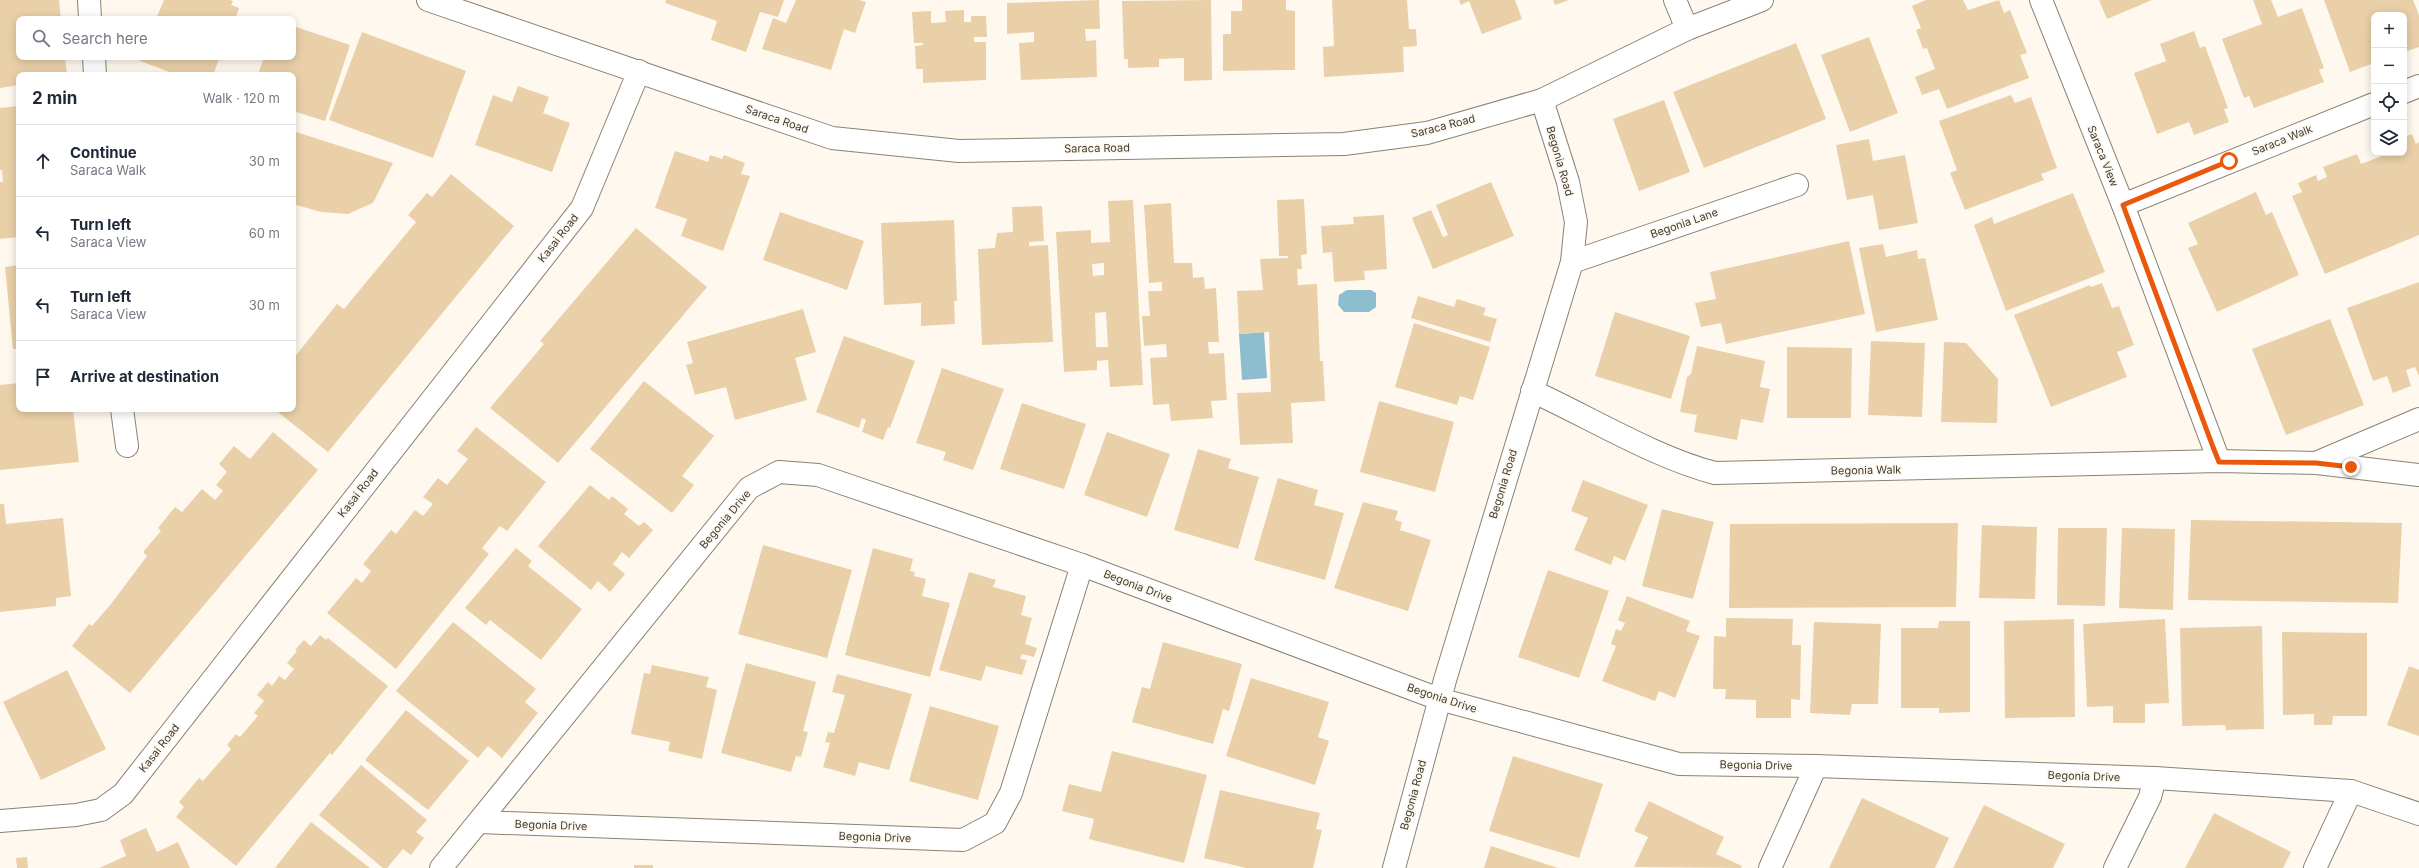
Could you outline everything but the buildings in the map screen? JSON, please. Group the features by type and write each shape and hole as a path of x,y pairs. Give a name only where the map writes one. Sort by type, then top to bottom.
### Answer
{"street":[{"path":"89,0 90,16"},
{"name":"Saraca Road","path":"428,0 832,138 959,151 1344,144 1427,133 1542,100 1687,29 1762,0"},
{"path":"1676,0 1687,29"},
{"name":"Saraca View","path":"2041,0 2123,205 2219,462"},
{"path":"94,60 95,72"},
{"name":"Kasai Road","path":"0,821 76,815 101,810 123,794 582,208 639,71"},
{"path":"2407,91 2419,86"},
{"name":"Begonia Road","path":"1394,868 1439,700 1572,262 1576,222 1568,182 1542,100"},
{"name":"Saraca Walk","path":"2123,205 2371,105"},
{"name":"Begonia Lane","path":"1572,262 1796,185"},
{"name":"Begonia Walk","path":"1532,391 1650,447 1715,474 2219,462"},
{"path":"122,412 127,446"},
{"path":"2316,463 2419,419"},
{"path":"2219,462 2316,463 2419,475"},
{"name":"Begonia Drive","path":"441,868 749,488 779,472 818,475 1082,565 1439,700 1679,764 1816,766 2155,778 2351,791 2419,814"},
{"name":"Begonia Drive","path":"479,822 963,840 995,823 1011,792 1082,565"},
{"path":"1770,868 1816,766"},
{"path":"2115,868 2150,797 2155,778"},
{"path":"2315,868 2351,791"}],"water":[{"path":"1347,290 1371,290 1376,293 1376,307 1369,312 1344,312 1338,305 1339,295"},
{"path":"1264,332 1267,378 1242,380 1239,334"}],"route":[{"path":"2229,161 2123,205 2213,447 2219,462 2316,463 2351,467"}]}
